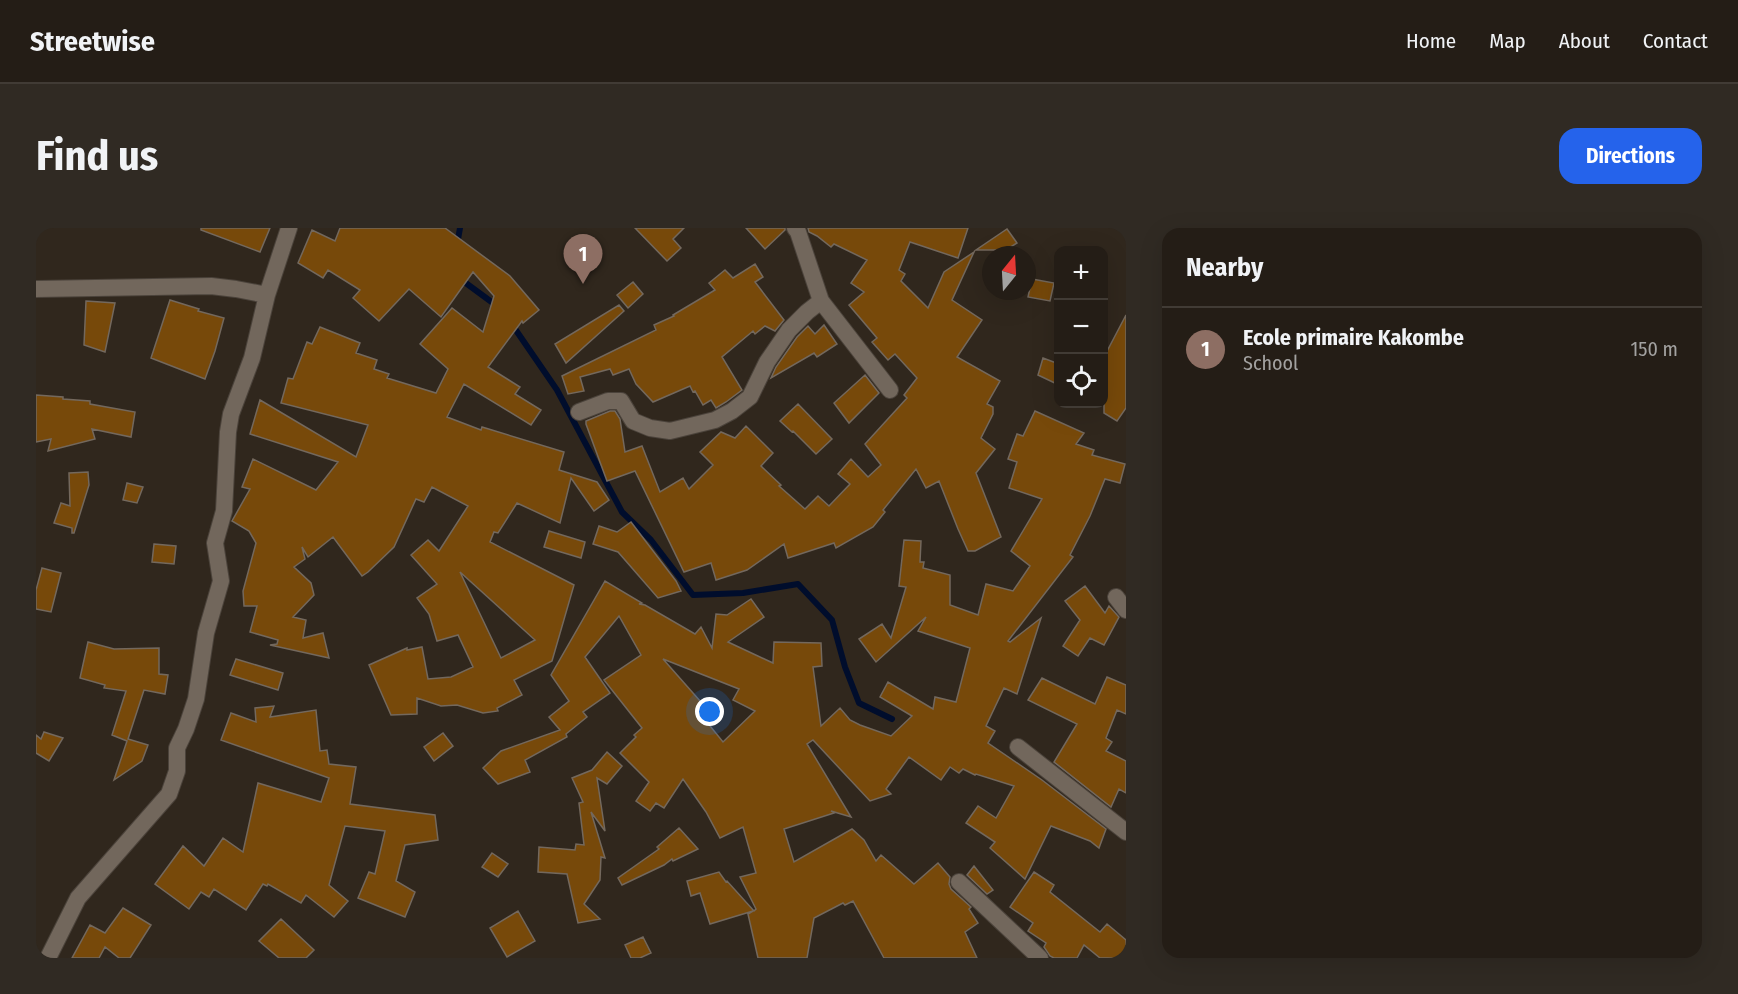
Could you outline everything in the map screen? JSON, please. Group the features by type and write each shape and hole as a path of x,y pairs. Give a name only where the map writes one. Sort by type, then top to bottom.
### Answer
{"street":[{"path":"48,958 78,898 168,794 177,771 177,748 186,729 195,699 206,633 221,581 215,543 224,511 231,414 252,358 267,295 289,228"},
{"path":"795,228 821,302 890,390"},
{"path":"36,289 211,286 267,295"},
{"path":"579,412 608,401 621,401 633,421 650,428 670,431 715,420 732,411 750,397 767,362 789,330 821,302"},
{"path":"1018,747 1126,832"},
{"path":"959,882 1040,958"}],"building":[{"path":"201,228 270,228 260,252 201,230"},
{"path":"340,228 445,228 510,276 539,310 523,323 522,321 488,367 520,387 515,394 541,410 531,425 464,384 447,417 481,430 482,427 564,452 559,470 597,482 609,500 594,511 571,478 560,523 517,503 498,533 494,532 490,542 574,585 552,661 514,680 522,695 497,708 498,711 483,713 457,705 441,706 417,698 417,714 391,715 369,665 407,648 407,650 422,647 428,679 451,677 473,667 458,635 437,641 429,614 417,598 437,584 411,555 428,540 439,551 468,506 432,487 424,502 416,499 394,547 362,576 333,537 308,557 302,547 305,559 294,567 311,583 314,595 293,617 306,620 303,638 323,633 329,658 270,645 277,644 278,640 250,632 257,606 244,606 243,591 256,543 249,531 232,521 250,489 242,487 253,459 316,490 338,462 250,434 260,400 356,457 368,425 281,403 288,378 293,379 307,342 312,344 320,327 360,343 356,353 377,360 374,369 389,374 387,378 436,393 448,369 420,344 452,308 483,332 494,296 473,272 441,317 409,289 379,321 353,298 360,290 328,270 323,278 298,263 312,230 335,241","holes":["460,572 535,640 501,658"]},
{"path":"635,228 684,228 673,239 681,248 667,261"},
{"path":"746,228 785,228 785,230 765,249"},
{"path":"808,228 968,228 958,258 910,242 899,270 905,274 901,281 928,308 944,272 974,252 952,300 982,320 957,357 1000,381 987,404 993,407 993,414 981,438 995,449 976,473 1001,537 975,551 968,551 939,481 926,488 916,469 883,510 885,512 873,527 836,548 834,543 788,558 784,544 747,570 716,580 711,563 684,572 635,471 607,481 586,421 615,411 620,419 625,452 642,446 660,492 683,478 689,489 713,465 700,452 721,432 735,438 746,426 773,453 761,466 781,485 779,486 805,509 818,496 829,506 850,484 838,474 851,459 868,477 881,465 865,444 907,398 904,395 917,378 895,354 888,360 872,342 877,338 849,305 864,292 851,283 867,260 834,244 831,247 809,232"},
{"path":"1007,229 1017,243 1012,246 982,246 982,250 976,250"},
{"path":"755,264 763,277 755,282 784,320 775,331 765,326 755,334 753,331 722,357 742,390 726,402 716,408 711,400 703,405 690,386 653,402 636,384 629,369 613,375 610,369 580,377 584,391 568,394 562,376 656,330 654,325 674,316 715,290 709,283 725,270 733,278"},
{"path":"1036,280 1054,283 1050,301 1036,298"},
{"path":"633,282 643,294 628,308 617,295"},
{"path":"170,300 224,318 205,379 151,358"},
{"path":"86,301 115,303 105,352 84,345"},
{"path":"619,305 624,311 566,363 555,344"},
{"path":"1126,315 1126,408 1117,421 1104,413 1104,408 1108,408 1108,349"},
{"path":"824,325 837,344 817,357 814,353 771,378 797,337 808,326 815,334"},
{"path":"1043,358 1054,362 1054,383 1038,375"},
{"path":"865,375 879,393 849,423 834,403"},
{"path":"36,395 90,401 90,404 135,412 131,437 92,429 95,439 48,451 51,439 36,442"},
{"path":"798,404 832,439 816,454 780,421"},
{"path":"1035,411 1084,433 1076,444 1094,450 1092,455 1125,464 1120,483 1105,479 1090,516 1070,555 1073,557 1008,641 1010,642 1041,618 1017,694 1004,688 986,726 995,731 988,743 1042,780 1106,829 1099,848 1090,841 1051,826 1025,879 990,848 995,842 966,823 978,806 996,818 1014,786 975,775 963,769 959,773 950,767 941,780 909,757 886,789 891,794 870,801 813,740 807,744 851,817 831,811 834,813 784,829 794,862 852,829 864,840 876,861 881,855 914,884 938,863 950,877 951,889 971,907 969,909 978,923 965,932 977,958 884,958 853,901 845,905 843,903 814,918 807,958 758,958 748,914 753,911 710,924 700,893 691,896 687,881 719,872 754,911 756,909 740,877 756,873 743,827 720,838 706,812 683,779 664,808 656,803 650,811 636,801 649,782 620,753 642,728 604,680 641,655 619,616 585,657 610,693 583,712 587,717 566,734 567,737 525,760 530,772 498,784 483,768 501,751 560,730 549,717 569,701 551,675 605,581 642,603 639,604 645,605 695,634 701,627 712,648 716,614 727,615 751,599 764,617 728,642 773,663 774,642 821,643 822,666 813,667 821,726 840,708 850,720 891,736 912,716 880,697 888,682 933,709 935,697 956,702 970,648 918,631 926,617 876,662 859,639 882,624 891,638 906,587 899,586 904,540 921,541 920,562 924,562 923,568 950,575 950,605 978,615 986,584 1013,591 1030,566 1011,551 1042,499 1009,488 1017,462 1008,459 1017,434 1023,436","holes":["663,659 739,689 733,700 755,711 723,742 702,716 708,710"]},
{"path":"88,472 89,485 74,533 72,533 72,528 54,523 61,503 70,506 69,473"},
{"path":"127,483 143,487 137,503 123,500"},
{"path":"631,522 676,581 681,591 658,598 618,552 593,544 599,526 617,532"},
{"path":"549,531 585,542 581,558 544,547"},
{"path":"154,544 176,546 174,564 152,562"},
{"path":"42,568 61,573 51,612 36,609 36,590"},
{"path":"1085,586 1105,613 1109,606 1119,617 1104,645 1090,638 1078,656 1063,646 1080,620 1065,601"},
{"path":"88,642 114,649 159,648 159,674 168,675 165,694 144,690 128,739 148,745 142,761 114,780 127,741 112,735 126,691 104,688 105,685 80,678"},
{"path":"236,659 283,673 278,690 230,675"},
{"path":"1107,677 1126,685 1126,714 1117,710 1106,738 1112,742 1106,751 1126,761 1126,793 1119,789 1111,807 1054,762 1077,724 1028,700 1042,678 1095,704"},
{"path":"274,706 270,717 316,710 320,751 327,750 329,764 356,767 350,804 435,815 438,840 405,845 396,881 415,892 405,917 358,898 369,872 375,874 385,831 345,826 329,885 348,901 334,917 306,895 301,903 268,884 267,886 263,884 246,910 214,889 209,897 201,892 189,909 155,884 183,846 204,866 223,838 243,852 258,783 321,802 329,778 221,740 231,713 256,722 255,708"},
{"path":"44,732 63,738 49,761 36,753 36,735 41,739"},
{"path":"443,733 453,746 434,761 424,747"},
{"path":"607,752 622,766 607,784 597,778 605,831 591,812 605,858 601,857 600,880 584,904 600,919 578,923 567,874 538,872 539,847 575,850 576,844 584,845 579,803 583,802 572,778 592,770"},
{"path":"679,828 698,849 673,861 672,859 622,885 618,878 659,849 657,847"},
{"path":"492,853 508,864 498,877 482,867"},
{"path":"974,866 993,890 987,894 967,875"},
{"path":"1034,872 1054,885 1050,892 1100,932 1107,924 1126,940 1126,952 1121,958 1100,958 1084,945 1077,958 1050,956 1044,947 1046,943 1028,931 1033,923 1010,907"},
{"path":"123,908 151,925 130,958 119,958 105,947 99,958 72,958 90,925 105,933"},
{"path":"518,911 535,941 507,957 490,928"},
{"path":"281,919 314,950 306,958 279,958 259,941"},
{"path":"643,937 651,953 640,958 631,958 625,945"}],"waterway":[{"path":"457,245 460,228"},
{"path":"459,278 497,306"},
{"path":"511,323 557,390 622,512 651,540 693,595 743,593 798,584 832,620 845,667 859,703 892,719"}],"place":[{"name":"Ecole primaire Kakombe","path":"583,284"}]}
